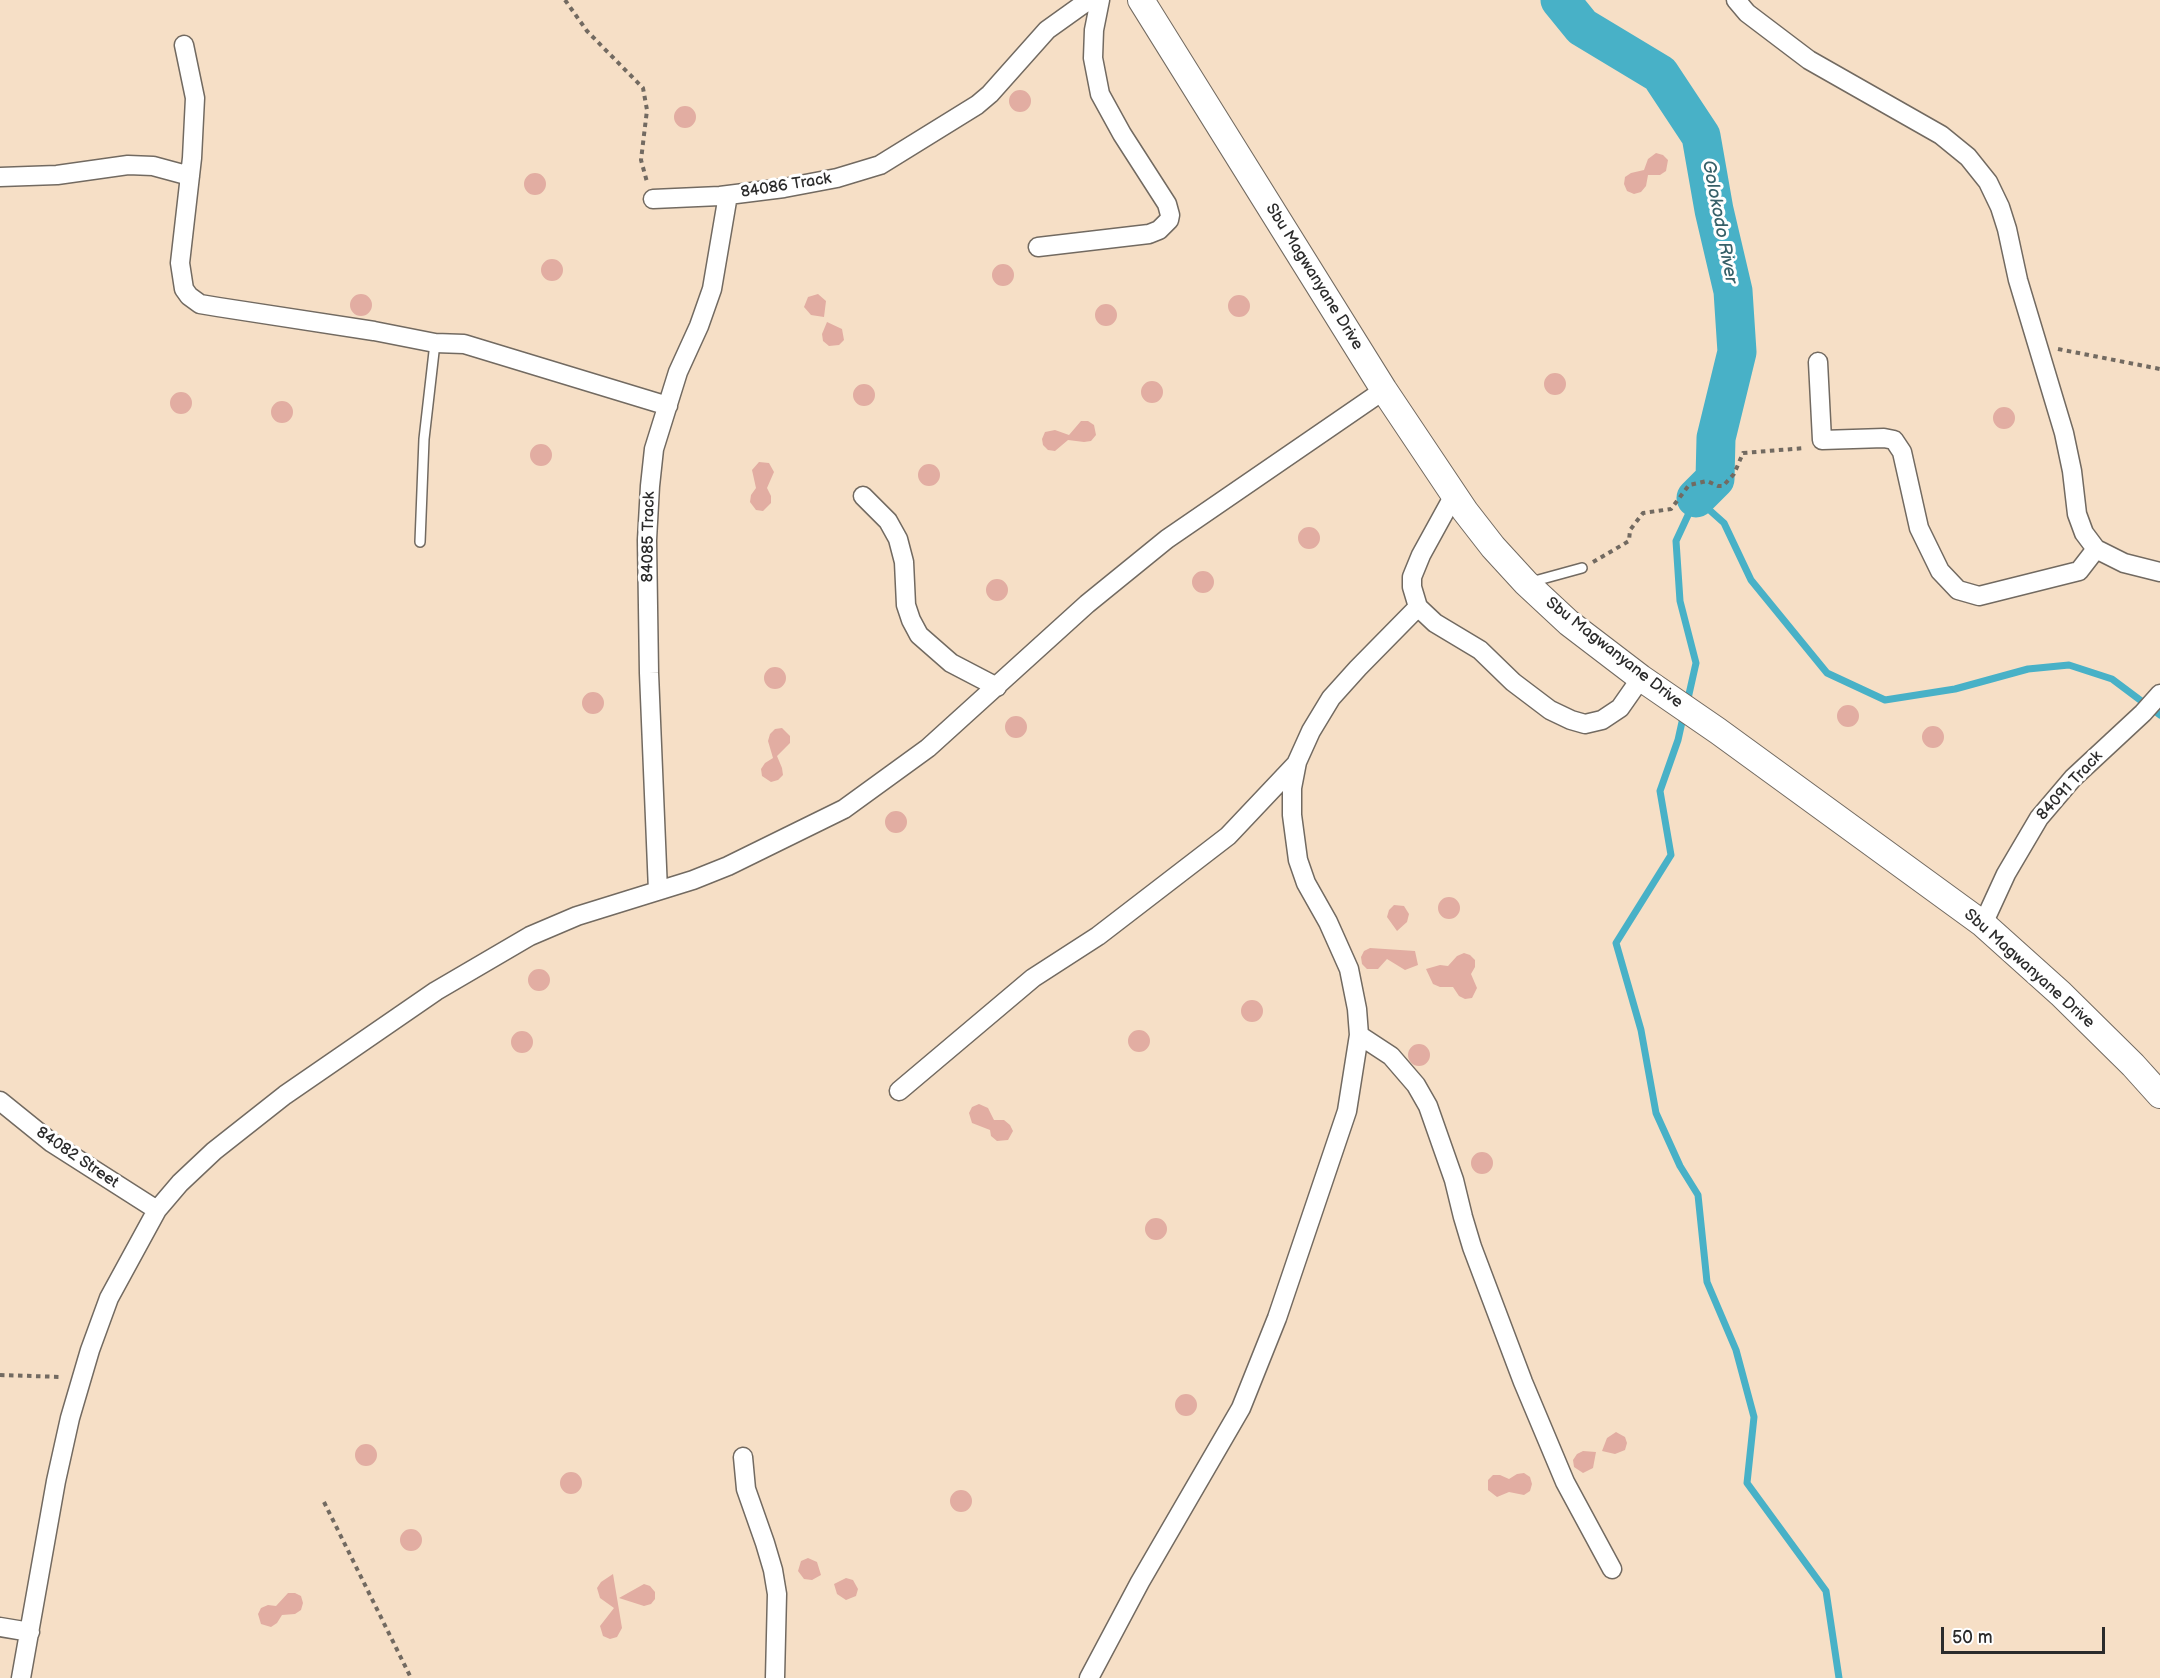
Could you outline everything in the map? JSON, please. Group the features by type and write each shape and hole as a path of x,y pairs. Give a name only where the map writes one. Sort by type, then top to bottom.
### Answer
{"main road":[{"name":"Sbu Magwanyane Drive","path":"1141,0 1384,390 1454,495 1493,547 1526,583 1569,622 1648,683 1718,731 1983,924 2061,994 2160,1095"}],"street":[{"name":"84086 Track","path":"653,200 728,195 827,180 880,165 977,105 999,85 1047,30 1089,0"},
{"path":"1038,246 1149,234 1159,230 1169,220 1167,204 1113,119 1096,82 1093,45 1100,0"},
{"path":"1736,0 1747,14 1809,60 1941,135 1968,157 1988,182 2000,207 2064,433 2072,471 2077,514 2084,533 2096,549 2124,563 2160,572"},
{"path":"184,45 195,98 190,176 180,263 184,289 189,296 200,304 374,331 435,343 464,344 668,406"},
{"path":"0,177 57,175 128,165 153,166 190,176"},
{"name":"84085 Track","path":"658,891 653,789 647,540 654,449 678,372 699,326 712,289 728,195"},
{"path":"1818,362 1822,440 1884,438 1894,440 1902,452 1919,528 1940,571 1958,590 1979,596 2079,571 2096,549"},
{"path":"21,1678 56,1481 82,1377 109,1298 157,1210 180,1183 213,1151 249,1121 436,991 530,936 577,916 693,880 728,866 844,809 928,748 1087,604 1167,539 1384,390"},
{"path":"1454,495 1415,567 1412,587 1418,607 1435,623 1480,651 1513,682 1550,710 1571,720 1585,724 1602,720 1620,708 1648,683"},
{"path":"863,496 888,521 898,539 904,562 906,605 910,620 919,635 951,663 997,687"},
{"path":"1089,1678 1150,1563 1238,1415 1255,1378 1347,1111 1359,1035 1357,1009 1349,969 1328,922 1306,883 1298,860 1292,816 1292,788 1297,762 1311,731 1331,698 1418,607"},
{"name":"84091 Track","path":"1983,924 2006,874 2039,818 2073,778 2153,702"},
{"path":"898,1091 1033,978 1098,936 1228,836 1297,762"},
{"path":"1359,1035 1391,1056 1416,1085 1428,1106 1454,1180 1472,1247 1523,1382 1565,1482 1612,1569"},
{"name":"84082 Street","path":"0,1101 52,1143 157,1210"},
{"path":"743,1457 746,1489 771,1561 777,1594 775,1678"},
{"path":"0,1627 30,1632"}],"lane":[{"path":"420,542 424,439 435,343"},
{"path":"1526,583 1582,568"}],"path":[{"path":"565,0 587,31 643,88 647,110 641,160 653,200"},
{"path":"2037,344 2160,369"},
{"path":"1582,568 1629,541 1630,530 1643,513 1671,509 1689,485 1707,481 1723,486 1734,474 1743,453 1809,448 1822,440"},
{"path":"0,1375 82,1377"},
{"path":"324,1502 411,1678"}],"building":[{"path":"1020,90 1028,93 1031,101 1028,109 1020,112 1012,109 1009,101 1012,93"},
{"path":"685,106 693,109 696,117 693,125 685,128 677,125 674,117 677,109"},
{"path":"1656,153 1668,160 1666,171 1660,175 1648,175 1646,186 1641,192 1634,194 1627,191 1624,184 1625,177 1644,170 1648,159"},
{"path":"535,173 543,176 546,184 543,192 535,195 527,192 524,184 527,176"},
{"path":"552,259 560,262 563,270 560,278 552,281 544,278 541,270 544,262"},
{"path":"1003,264 1011,267 1014,275 1011,283 1003,286 995,283 992,275 995,267"},
{"path":"361,294 369,297 372,305 369,313 361,316 353,313 350,305 353,297"},
{"path":"818,294 826,301 824,317 811,315 804,307 808,297"},
{"path":"1239,295 1247,298 1250,306 1247,314 1239,317 1231,314 1228,306 1231,298"},
{"path":"1106,304 1114,307 1117,315 1114,323 1106,326 1098,323 1095,315 1098,307"},
{"path":"827,322 842,329 844,340 839,345 829,346 823,341 822,334"},
{"path":"1555,373 1563,376 1566,384 1563,392 1555,395 1547,392 1544,384 1547,376"},
{"path":"1152,381 1160,384 1163,392 1160,400 1152,403 1144,400 1141,392 1144,384"},
{"path":"864,384 872,387 875,395 872,403 864,406 856,403 853,395 856,387"},
{"path":"181,392 189,395 192,403 189,411 181,414 173,411 170,403 173,395"},
{"path":"282,401 290,404 293,412 290,420 282,423 274,420 271,412 274,404"},
{"path":"2004,407 2012,410 2015,418 2012,426 2004,429 1996,426 1993,418 1996,410"},
{"path":"1081,421 1088,421 1094,425 1096,435 1091,441 1068,440 1055,451 1048,450 1043,445 1042,439 1045,432 1055,430 1069,435"},
{"path":"541,444 549,447 552,455 549,463 541,466 533,463 530,455 533,447"},
{"path":"759,462 769,463 774,472 767,488 771,496 771,503 763,511 756,510 750,502 751,495 756,488 752,470"},
{"path":"929,464 937,467 940,475 937,483 929,486 921,483 918,475 921,467"},
{"path":"1309,527 1317,530 1320,538 1317,546 1309,549 1301,546 1298,538 1301,530"},
{"path":"1203,571 1211,574 1214,582 1211,590 1203,593 1195,590 1192,582 1195,574"},
{"path":"997,579 1005,582 1008,590 1005,598 997,601 989,598 986,590 989,582"},
{"path":"775,667 783,670 786,678 783,686 775,689 767,686 764,678 767,670"},
{"path":"593,692 601,695 604,703 601,711 593,714 585,711 582,703 585,695"},
{"path":"1848,705 1856,708 1859,716 1856,724 1848,727 1840,724 1837,716 1840,708"},
{"path":"1016,716 1024,719 1027,727 1024,735 1016,738 1008,735 1005,727 1008,719"},
{"path":"1933,726 1941,729 1944,737 1941,745 1933,748 1925,745 1922,737 1925,729"},
{"path":"782,728 790,736 790,743 777,756 783,775 771,782 762,776 761,769 773,758 768,741 770,734 775,729"},
{"path":"896,811 904,814 907,822 904,830 896,833 888,830 885,822 888,814"},
{"path":"1449,897 1457,900 1460,908 1457,916 1449,919 1441,916 1438,908 1441,900"},
{"path":"1394,905 1404,906 1409,914 1407,922 1397,931 1387,917"},
{"path":"1370,948 1415,951 1418,965 1405,970 1387,959 1378,969 1367,969 1362,964 1361,957 1364,951"},
{"path":"1464,953 1475,960 1475,967 1471,974 1477,988 1472,998 1465,999 1459,996 1453,987 1440,987 1433,984 1426,969 1440,965 1448,966 1457,956"},
{"path":"539,969 547,972 550,980 547,988 539,991 531,988 528,980 531,972"},
{"path":"1252,1000 1260,1003 1263,1011 1260,1019 1252,1022 1244,1019 1241,1011 1244,1003"},
{"path":"1139,1030 1147,1033 1150,1041 1147,1049 1139,1052 1131,1049 1128,1041 1131,1033"},
{"path":"522,1031 530,1034 533,1042 530,1050 522,1053 514,1050 511,1042 514,1034"},
{"path":"1419,1044 1427,1047 1430,1055 1427,1063 1419,1066 1411,1063 1408,1055 1411,1047"},
{"path":"979,1104 988,1108 994,1120 1004,1120 1010,1125 1013,1131 1008,1140 997,1141 991,1136 990,1130 972,1123 969,1113 972,1107"},
{"path":"1482,1152 1490,1155 1493,1163 1490,1171 1482,1174 1474,1171 1471,1163 1474,1155"},
{"path":"1156,1218 1164,1221 1167,1229 1164,1237 1156,1240 1148,1237 1145,1229 1148,1221"},
{"path":"1186,1394 1194,1397 1197,1405 1194,1413 1186,1416 1178,1413 1175,1405 1178,1397"},
{"path":"1616,1432 1625,1437 1627,1443 1625,1450 1615,1454 1602,1451 1607,1438"},
{"path":"366,1444 374,1447 377,1455 374,1463 366,1466 358,1463 355,1455 358,1447"},
{"path":"1583,1451 1596,1452 1593,1468 1583,1473 1574,1467 1573,1460"},
{"path":"571,1472 579,1475 582,1483 579,1491 571,1494 563,1491 560,1483 563,1475"},
{"path":"1524,1473 1530,1477 1532,1484 1530,1491 1524,1495 1509,1492 1497,1497 1488,1490 1488,1480 1493,1475 1509,1479"},
{"path":"961,1490 969,1493 972,1501 969,1509 961,1512 953,1509 950,1501 953,1493"},
{"path":"411,1529 419,1532 422,1540 419,1548 411,1551 403,1548 400,1540 403,1532"},
{"path":"808,1558 817,1562 821,1575 812,1580 804,1579 798,1571 801,1561"},
{"path":"613,1574 622,1628 617,1637 610,1639 603,1636 600,1626 614,1608 600,1598 597,1588 601,1582"},
{"path":"846,1578 853,1580 858,1589 856,1596 846,1600 837,1594 834,1584"},
{"path":"644,1584 650,1586 655,1592 655,1599 651,1604 644,1606 619,1598"},
{"path":"288,1593 301,1596 303,1603 301,1610 295,1614 282,1615 271,1627 261,1624 258,1614 261,1608 268,1605 276,1606"}],"waterway":[{"name":"Golokodo River","path":"1560,0 1582,27 1660,74 1701,136 1714,210 1733,291 1737,352 1716,438 1715,479 1696,498"},
{"path":"1687,703 1696,663 1680,601 1676,541 1696,498 1724,523 1751,580 1827,673 1885,700 1955,689 2028,669 2069,665 2112,679 2160,715"},
{"path":"1684,713 1678,740 1660,791 1671,855 1616,943 1641,1030 1656,1113 1680,1166 1698,1195 1707,1282 1736,1350 1754,1417 1747,1483 1826,1591 1839,1678"}]}
